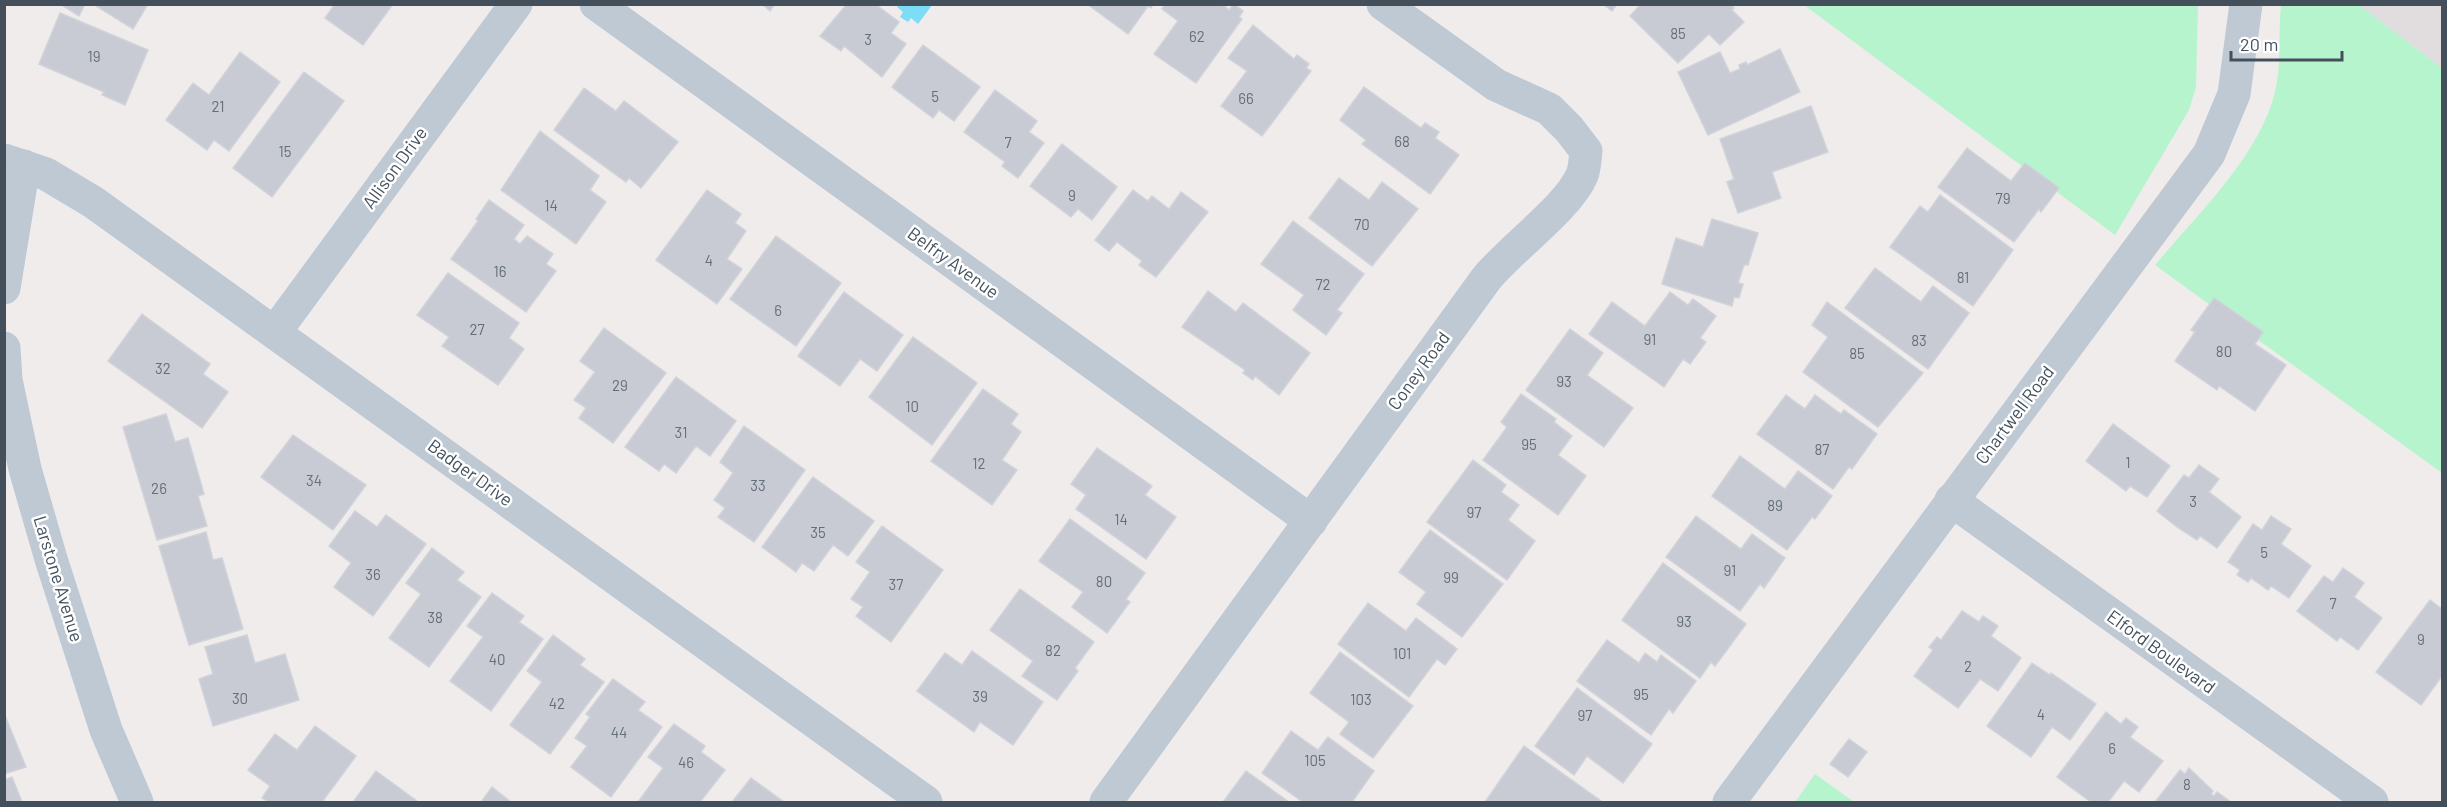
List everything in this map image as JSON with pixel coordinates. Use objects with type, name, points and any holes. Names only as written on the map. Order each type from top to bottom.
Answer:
[{"type":"street","name":"Allison Drive","points":[[275,332],[516,4]]},
{"type":"street","name":"Belfry Avenue","points":[[596,4],[1311,520]]},
{"type":"street","name":"Coney Road","points":[[1106,802],[1486,279],[1500,261],[1562,204],[1582,175],[1586,151],[1549,109],[1496,85],[1383,4]]},
{"type":"street","name":"Chartwell Road","points":[[1729,802],[2209,154],[2234,94],[2246,4]]},
{"type":"street","name":"Badger Drive","points":[[14,163],[46,174],[93,202],[926,802]]},
{"type":"street","points":[[4,288],[14,163]]},
{"type":"street","name":"Larstone Avenue","points":[[4,348],[6,380],[25,469],[51,559],[105,730],[137,802]]},
{"type":"street","name":"Elford Boulevard","points":[[1951,501],[2372,802]]},
{"type":"shaded area","points":[[2359,5],[2442,5],[2442,68]]},
{"type":"green space","points":[[1804,5],[2198,5],[2196,87],[2189,110],[2115,235]]},
{"type":"green space","points":[[2281,5],[2359,5],[2442,68],[2442,473],[2155,265],[2225,184],[2256,139],[2275,92]]},
{"type":"green space","points":[[1815,774],[1854,802],[1795,802]]},
{"type":"water","points":[[899,5],[932,5],[918,24],[911,18],[908,22],[900,17],[903,12],[897,7]]},
{"type":"building","points":[[60,4],[85,4],[79,16]]},
{"type":"building","points":[[93,4],[148,4],[133,29]]},
{"type":"building","points":[[335,4],[393,4],[363,45],[325,18]]},
{"type":"building","points":[[762,4],[775,4],[770,11]]},
{"type":"building","points":[[847,4],[875,4],[899,22],[891,33],[906,44],[882,77],[844,46],[841,51],[820,36]]},
{"type":"building","points":[[1087,4],[1153,4],[1151,8],[1148,6],[1128,34]]},
{"type":"building","points":[[1165,4],[1222,4],[1229,10],[1234,4],[1243,11],[1239,17],[1242,19],[1196,83],[1154,54],[1178,21],[1162,9]]},
{"type":"building","points":[[1603,4],[1617,4],[1612,11]]},
{"type":"building","points":[[1641,4],[1731,4],[1734,8],[1732,10],[1744,22],[1720,45],[1709,34],[1678,63],[1630,16]]},
{"type":"building","points":[[60,13],[148,50],[125,105],[102,95],[104,92],[39,64]]},
{"type":"building","points":[[1253,25],[1294,59],[1297,55],[1309,64],[1306,68],[1311,71],[1262,136],[1221,106],[1247,71],[1228,58]]},
{"type":"building","points":[[923,45],[980,87],[954,121],[939,110],[933,118],[892,87]]},
{"type":"building","points":[[1780,49],[1800,92],[1708,135],[1678,72],[1720,52],[1730,73],[1740,69],[1739,65],[1746,62],[1747,65]]},
{"type":"building","points":[[240,52],[280,82],[229,151],[214,140],[207,150],[166,120],[193,83],[209,95]]},
{"type":"building","points":[[304,72],[344,101],[272,197],[233,168]]},
{"type":"building","points":[[1364,87],[1421,128],[1425,123],[1439,132],[1435,138],[1459,155],[1430,194],[1362,144],[1366,140],[1340,120]]},
{"type":"building","points":[[584,88],[616,111],[624,101],[678,142],[641,188],[629,178],[626,182],[554,130]]},
{"type":"building","points":[[995,90],[1037,121],[1029,132],[1044,143],[1018,178],[1002,166],[1005,162],[964,132]]},
{"type":"building","points":[[1811,106],[1828,152],[1772,172],[1781,198],[1738,213],[1727,182],[1734,179],[1720,139]]},
{"type":"building","points":[[540,131],[599,176],[590,190],[606,202],[576,244],[501,190]]},
{"type":"building","points":[[1062,144],[1117,187],[1092,220],[1078,209],[1071,217],[1030,186]]},
{"type":"building","points":[[1967,148],[2011,181],[2025,163],[2059,188],[2041,212],[2039,209],[2014,242],[1938,187]]},
{"type":"building","points":[[1339,178],[1369,200],[1382,182],[1418,209],[1372,266],[1309,218]]},
{"type":"building","points":[[707,190],[741,214],[735,223],[746,231],[727,259],[742,269],[717,304],[656,260]]},
{"type":"building","points":[[1133,190],[1148,201],[1152,196],[1169,209],[1181,192],[1208,212],[1156,277],[1139,265],[1142,261],[1117,242],[1109,251],[1095,240]]},
{"type":"building","points":[[1940,195],[2013,250],[1973,306],[1890,247],[1920,206],[1928,212]]},
{"type":"building","points":[[489,200],[524,225],[514,239],[520,244],[527,236],[553,254],[546,264],[556,271],[526,312],[451,259],[478,221],[476,219]]},
{"type":"building","points":[[1712,219],[1758,233],[1748,265],[1744,265],[1738,283],[1743,284],[1739,298],[1734,297],[1732,306],[1662,284],[1676,238],[1703,247]]},
{"type":"building","points":[[1293,221],[1364,274],[1337,310],[1342,313],[1326,335],[1293,310],[1304,295],[1261,264]]},
{"type":"building","points":[[776,236],[841,283],[796,346],[730,299]]},
{"type":"building","points":[[1875,268],[1921,302],[1933,286],[1969,313],[1928,369],[1845,308]]},
{"type":"building","points":[[448,273],[519,323],[509,338],[524,349],[498,385],[442,346],[449,337],[417,315]]},
{"type":"building","points":[[1208,291],[1236,312],[1243,303],[1310,353],[1279,395],[1255,376],[1253,380],[1243,373],[1245,370],[1182,327]]},
{"type":"building","points":[[844,292],[903,335],[877,371],[860,359],[840,386],[798,356]]},
{"type":"building","points":[[1670,292],[1688,305],[1693,299],[1716,316],[1700,338],[1706,342],[1690,364],[1683,359],[1664,387],[1589,334],[1612,302],[1645,326]]},
{"type":"building","points":[[2214,298],[2263,332],[2255,344],[2286,365],[2255,411],[2219,386],[2217,390],[2175,361],[2195,332],[2191,330]]},
{"type":"building","points":[[1827,302],[1923,373],[1878,427],[1803,372],[1828,337],[1812,325]]},
{"type":"building","points":[[142,314],[210,364],[203,374],[228,392],[202,428],[108,361]]},
{"type":"building","points":[[604,328],[666,373],[613,443],[579,418],[586,408],[574,400],[595,372],[580,361]]},
{"type":"building","points":[[1570,329],[1603,353],[1587,375],[1633,408],[1604,447],[1526,390]]},
{"type":"building","points":[[913,337],[977,383],[932,445],[869,397]]},
{"type":"building","points":[[676,377],[736,421],[710,456],[696,446],[676,473],[664,464],[659,471],[625,447]]},
{"type":"building","points":[[983,389],[1018,414],[1011,424],[1021,432],[1002,460],[1017,470],[992,505],[931,461]]},
{"type":"building","points":[[1521,394],[1556,419],[1554,422],[1572,436],[1558,455],[1586,476],[1558,515],[1483,460],[1507,427],[1501,422]]},
{"type":"building","points":[[1786,395],[1805,409],[1815,395],[1841,414],[1844,410],[1877,434],[1852,469],[1849,467],[1833,489],[1757,434]]},
{"type":"building","points":[[166,414],[175,442],[188,438],[204,494],[198,496],[207,526],[157,540],[123,427]]},
{"type":"building","points":[[2113,424],[2170,466],[2147,497],[2130,486],[2126,491],[2086,461]]},
{"type":"building","points":[[744,426],[805,470],[754,542],[718,517],[725,508],[714,500],[733,473],[720,462]]},
{"type":"building","points":[[293,435],[366,485],[333,530],[261,477]]},
{"type":"building","points":[[1097,448],[1152,486],[1145,495],[1176,517],[1146,559],[1076,509],[1086,495],[1071,484]]},
{"type":"building","points":[[1740,456],[1785,489],[1798,471],[1832,496],[1815,519],[1812,517],[1787,550],[1712,496]]},
{"type":"building","points":[[1473,460],[1506,485],[1501,492],[1519,505],[1508,520],[1535,541],[1507,580],[1427,522]]},
{"type":"building","points":[[2199,465],[2219,479],[2209,492],[2241,517],[2217,548],[2200,536],[2197,540],[2157,511],[2184,475],[2189,478]]},
{"type":"building","points":[[813,477],[874,521],[848,556],[833,545],[814,571],[802,563],[796,572],[762,547]]},
{"type":"building","points":[[355,511],[377,527],[386,515],[426,544],[373,616],[334,587],[351,563],[329,546]]},
{"type":"building","points":[[1696,516],[1741,549],[1752,534],[1785,558],[1764,588],[1760,584],[1740,611],[1666,557]]},
{"type":"building","points":[[2271,516],[2291,529],[2281,544],[2311,566],[2289,598],[2271,586],[2268,590],[2251,578],[2248,582],[2237,575],[2240,570],[2228,562],[2253,524],[2262,530]]},
{"type":"building","points":[[1070,519],[1145,573],[1126,599],[1130,602],[1107,633],[1072,607],[1083,592],[1039,561]]},
{"type":"building","points":[[882,526],[943,570],[891,642],[856,616],[863,607],[851,599],[870,572],[856,562]]},
{"type":"building","points":[[1430,530],[1503,584],[1462,637],[1417,604],[1426,592],[1399,572]]},
{"type":"building","points":[[206,532],[213,560],[222,558],[243,629],[189,645],[159,546]]},
{"type":"building","points":[[432,548],[464,572],[457,580],[481,597],[429,667],[389,638],[421,594],[406,583]]},
{"type":"building","points":[[1663,563],[1746,624],[1715,666],[1711,662],[1700,678],[1622,620]]},
{"type":"building","points":[[2343,568],[2364,583],[2354,597],[2382,618],[2358,650],[2340,637],[2337,641],[2297,611],[2324,576],[2333,582]]},
{"type":"building","points":[[1020,589],[1094,642],[1075,668],[1078,671],[1057,700],[1022,676],[1033,661],[990,630]]},
{"type":"building","points":[[492,593],[524,616],[519,622],[543,639],[491,711],[450,681],[483,637],[467,626]]},
{"type":"building","points":[[2430,600],[2442,609],[2442,676],[2421,705],[2376,672]]},
{"type":"building","points":[[1368,603],[1406,631],[1416,618],[1457,649],[1445,665],[1437,659],[1409,697],[1338,644]]},
{"type":"building","points":[[1962,611],[1979,622],[1983,616],[1998,626],[1991,636],[2021,658],[1998,691],[1980,679],[1958,708],[1914,676],[1933,650],[1929,647],[1937,637],[1941,640]]},
{"type":"building","points":[[247,635],[255,663],[285,654],[299,700],[213,726],[199,679],[213,674],[205,647]]},
{"type":"building","points":[[553,635],[585,659],[580,665],[604,682],[550,754],[510,725],[542,682],[527,671]]},
{"type":"building","points":[[1607,640],[1639,663],[1645,653],[1657,662],[1661,655],[1696,681],[1673,713],[1669,709],[1651,735],[1577,681]]},
{"type":"building","points":[[972,651],[1043,702],[1013,745],[980,722],[974,732],[917,691],[945,653],[962,665]]},
{"type":"building","points":[[1340,652],[1413,706],[1373,758],[1340,734],[1349,722],[1310,693]]},
{"type":"building","points":[[2032,663],[2050,675],[2051,673],[2096,704],[2070,740],[2052,727],[2031,757],[1987,726]]},
{"type":"building","points":[[613,679],[645,702],[638,710],[662,727],[611,797],[571,767],[587,746],[575,738],[590,717],[586,714]]},
{"type":"building","points":[[1577,688],[1652,744],[1623,783],[1587,756],[1574,775],[1535,746]]},
{"type":"building","points":[[2106,712],[2121,724],[2126,718],[2138,727],[2130,737],[2163,761],[2139,792],[2124,781],[2108,802],[2091,802],[2057,777]]},
{"type":"building","points":[[4,713],[26,767],[4,774]]},
{"type":"building","points":[[674,724],[705,746],[701,752],[725,770],[700,802],[638,802],[663,768],[648,757]]},
{"type":"building","points":[[315,726],[356,756],[322,802],[269,802],[262,798],[270,786],[248,770],[275,734],[297,750]]},
{"type":"building","points":[[1291,731],[1318,750],[1328,737],[1374,771],[1352,802],[1303,802],[1262,773]]},
{"type":"building","points":[[1849,739],[1867,752],[1848,777],[1830,764]]},
{"type":"building","points":[[1524,746],[1601,801],[1601,802],[1485,802]]},
{"type":"building","points":[[2189,768],[2213,791],[2211,794],[2214,796],[2217,792],[2231,802],[2155,802],[2180,770],[2185,774]]},
{"type":"building","points":[[376,771],[417,801],[353,802]]},
{"type":"building","points":[[1246,771],[1289,802],[1223,802]]},
{"type":"building","points":[[12,777],[22,802],[4,802],[4,780]]},
{"type":"building","points":[[751,778],[784,802],[732,802]]},
{"type":"building","points":[[492,787],[511,802],[481,802]]}]
